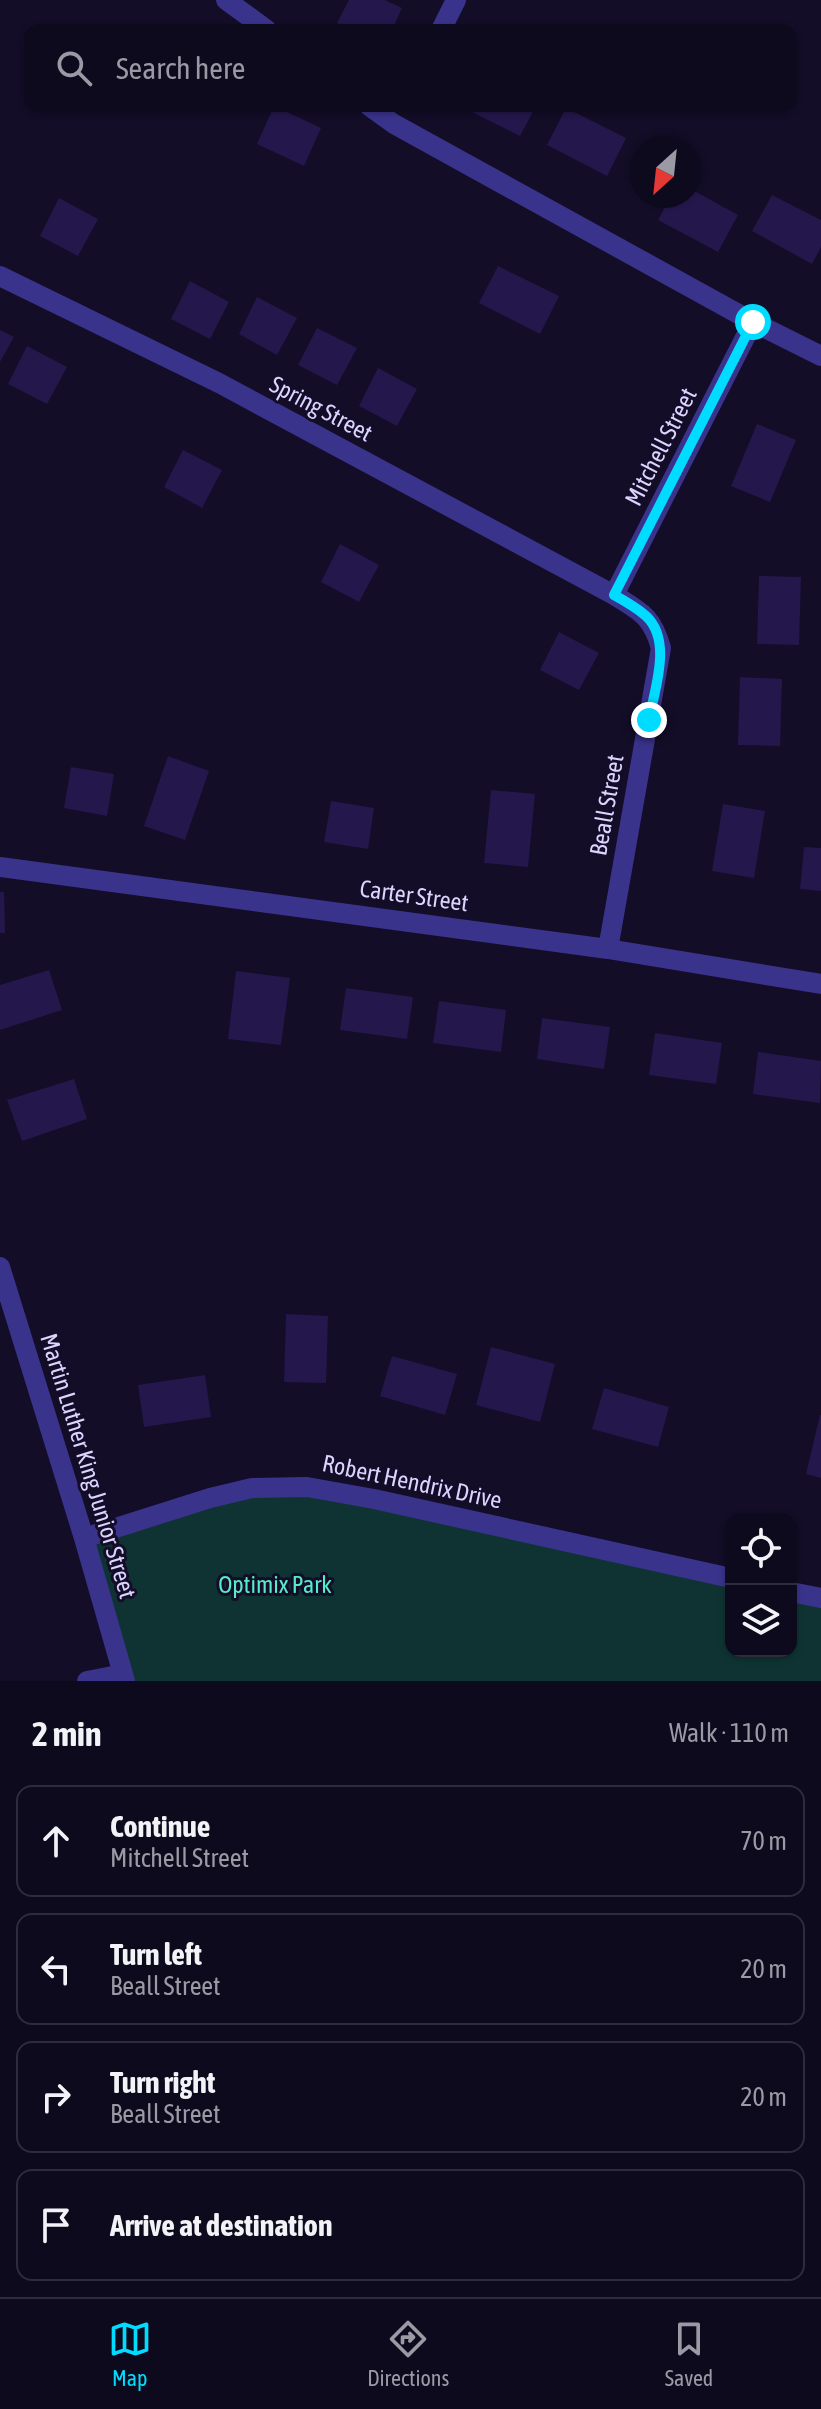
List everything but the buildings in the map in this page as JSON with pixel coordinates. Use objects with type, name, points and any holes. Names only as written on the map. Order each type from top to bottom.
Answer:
[{"type":"street","points":[[226,0],[259,24]]},
{"type":"street","points":[[444,24],[456,0]]},
{"type":"street","points":[[398,115],[753,322],[821,356]]},
{"type":"street","name":"Spring Street","points":[[0,276],[219,383],[614,595]]},
{"type":"street","name":"Mitchell Street","points":[[614,595],[753,322]]},
{"type":"street","name":"Beall Street","points":[[608,949],[661,648],[648,617],[614,595]]},
{"type":"street","name":"Carter Street","points":[[0,867],[608,949],[821,984]]},
{"type":"street","name":"Martin Luther King Junior Street","points":[[0,1267],[124,1678]]},
{"type":"street","name":"Robert Hendrix Drive","points":[[84,1538],[252,1488],[307,1487],[725,1577]]},
{"type":"street","points":[[797,1593],[821,1598]]},
{"type":"street","points":[[87,1681],[124,1678]]},
{"type":"green space","name":"Optimix Park","points":[[307,1487],[725,1577],[725,1657],[797,1657],[797,1593],[821,1598],[821,1681],[124,1681],[84,1538],[210,1498]]},
{"type":"route","points":[[649,720],[661,648],[657,633],[648,617],[614,595],[753,322]]}]
